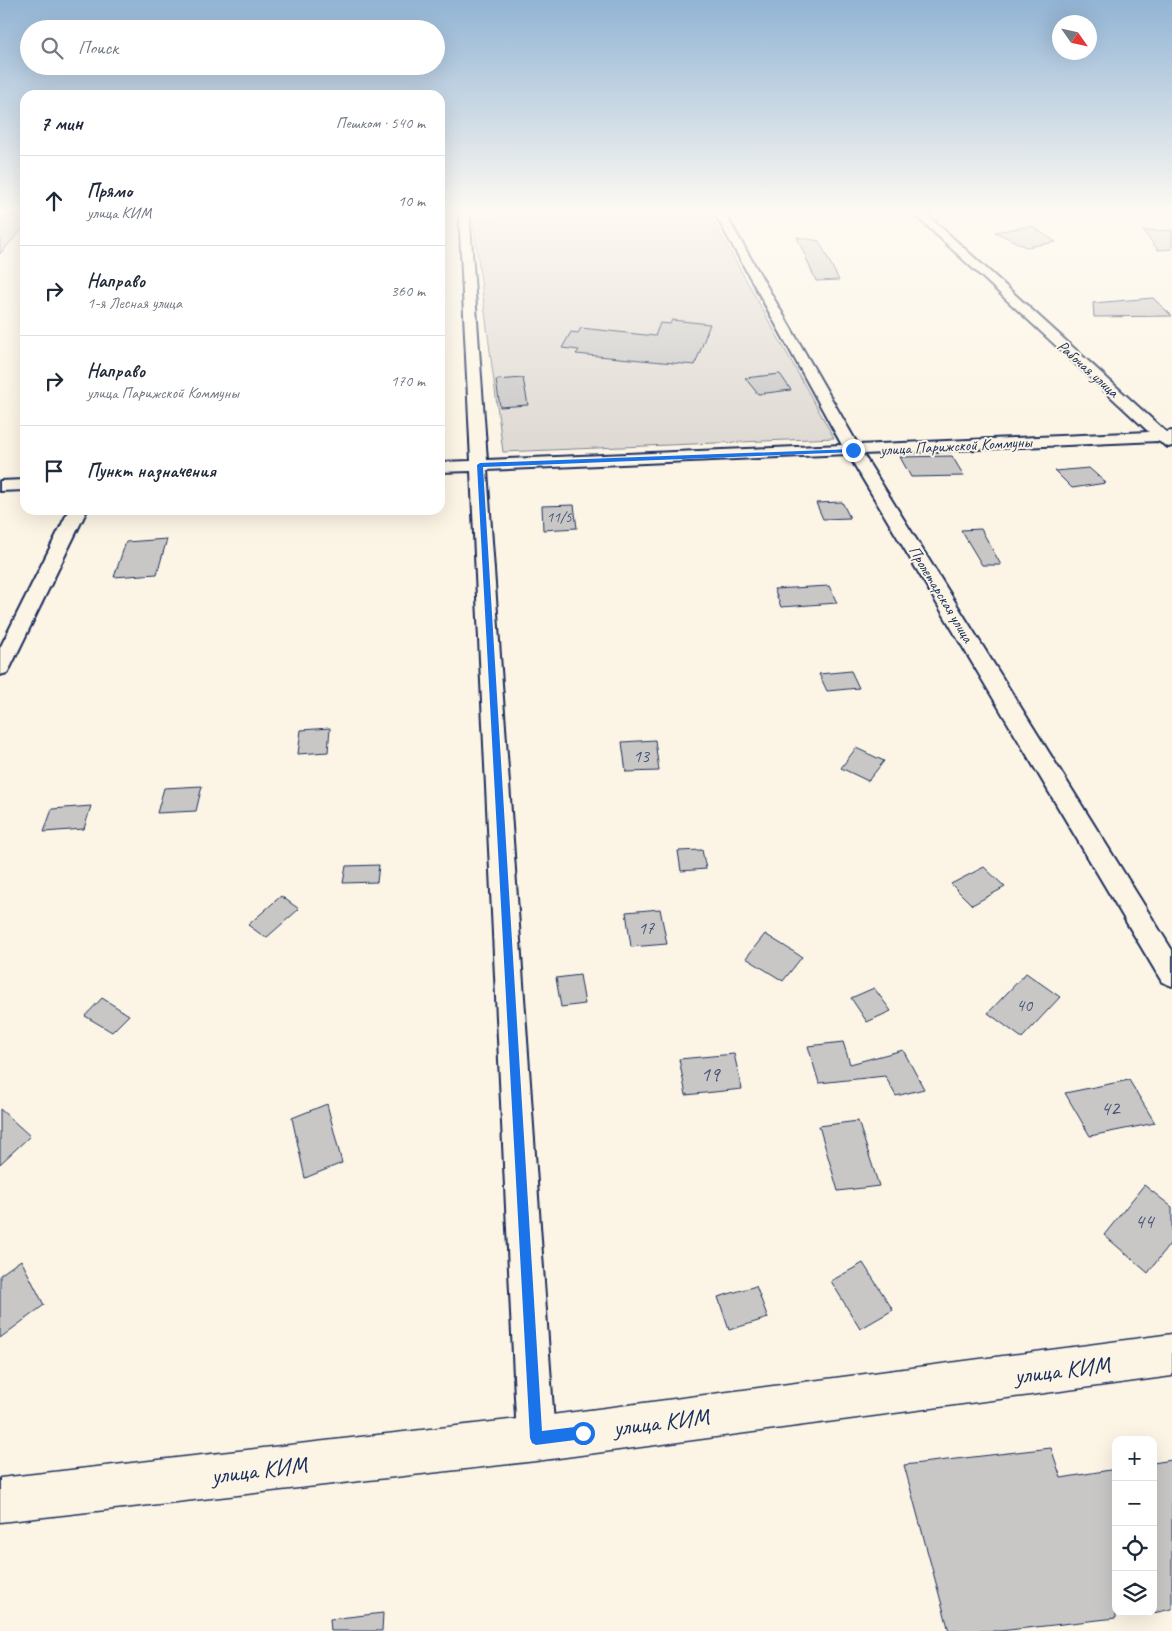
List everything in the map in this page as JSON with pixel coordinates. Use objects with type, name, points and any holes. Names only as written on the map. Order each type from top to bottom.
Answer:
[{"type":"main road","name":"улица КИМ","points":[[0,1500],[536,1438],[1172,1355]]},
{"type":"street","points":[[467,286],[480,465],[536,1438]]},
{"type":"street","name":"Пролетарская улица","points":[[761,286],[853,450],[1172,974]]},
{"type":"street","name":"Рабочая улица","points":[[999,286],[1169,440]]},
{"type":"street","name":"улица Парижской Коммуны","points":[[445,467],[853,450],[1169,440]]},
{"type":"street","points":[[0,486],[20,485]]},
{"type":"street","points":[[0,668],[76,515]]},
{"type":"shaded area","points":[[482,286],[749,286],[834,438],[503,452]]},
{"type":"building","points":[[1153,298],[1172,316],[1094,317],[1093,303]]},
{"type":"building","points":[[672,320],[710,324],[695,365],[576,354],[579,350],[562,348],[571,332],[578,333],[581,328],[655,336],[660,323],[670,324]]},
{"type":"building","points":[[780,374],[791,390],[758,394],[745,378]]},
{"type":"building","points":[[523,378],[528,405],[500,407],[496,380]]},
{"type":"building","points":[[952,456],[964,476],[911,477],[900,457]]},
{"type":"building","points":[[1089,468],[1106,483],[1072,488],[1055,471]]},
{"type":"building","points":[[842,502],[850,518],[823,519],[816,503]]},
{"type":"building","points":[[574,505],[577,528],[543,530],[542,506]]},
{"type":"building","points":[[981,529],[1001,565],[982,565],[961,530]]},
{"type":"building","points":[[167,539],[157,574],[114,577],[126,542]]},
{"type":"building","points":[[829,586],[837,603],[781,607],[774,589]]},
{"type":"building","points":[[851,671],[859,688],[827,691],[819,674]]},
{"type":"building","points":[[330,728],[328,752],[298,754],[301,730]]},
{"type":"building","points":[[655,740],[659,771],[626,772],[622,742]]},
{"type":"building","points":[[856,748],[884,761],[868,781],[841,768]]},
{"type":"building","points":[[202,786],[196,811],[157,813],[164,788]]},
{"type":"building","points":[[91,806],[84,829],[44,832],[52,809]]},
{"type":"building","points":[[702,850],[706,869],[681,871],[678,851]]},
{"type":"building","points":[[379,865],[377,882],[343,883],[346,866]]},
{"type":"building","points":[[984,867],[1005,887],[972,905],[951,884]]},
{"type":"building","points":[[281,896],[299,909],[266,938],[248,925]]},
{"type":"building","points":[[660,909],[667,944],[631,947],[626,912]]},
{"type":"building","points":[[765,934],[802,957],[783,981],[746,958]]},
{"type":"building","points":[[1026,973],[1060,997],[1022,1038],[988,1013]]},
{"type":"building","points":[[580,975],[585,1004],[561,1007],[556,978]]},
{"type":"building","points":[[874,988],[891,1011],[867,1022],[851,998]]},
{"type":"building","points":[[102,998],[129,1015],[112,1032],[85,1016]]},
{"type":"building","points":[[843,1042],[850,1064],[903,1050],[924,1089],[896,1096],[885,1076],[819,1083],[808,1046]]},
{"type":"building","points":[[734,1054],[742,1089],[686,1095],[679,1059]]},
{"type":"building","points":[[1129,1080],[1155,1123],[1090,1136],[1065,1093]]},
{"type":"building","points":[[327,1104],[342,1163],[305,1178],[292,1118]]},
{"type":"building","points":[[0,1109],[30,1136],[0,1164]]},
{"type":"building","points":[[858,1121],[879,1186],[838,1191],[819,1126]]},
{"type":"building","points":[[1144,1185],[1172,1207],[1172,1241],[1148,1273],[1104,1235]]},
{"type":"building","points":[[21,1260],[44,1305],[0,1338],[0,1275]]},
{"type":"building","points":[[863,1263],[893,1310],[860,1329],[831,1281]]},
{"type":"building","points":[[756,1286],[768,1318],[729,1330],[718,1297]]},
{"type":"building","points":[[1051,1448],[1061,1478],[1112,1470],[1112,1616],[1116,1616],[1116,1618],[1000,1631],[949,1631],[904,1465]]},
{"type":"building","points":[[1172,1460],[1172,1609],[1157,1612],[1157,1481],[1157,1462]]},
{"type":"building","points":[[383,1613],[382,1631],[331,1631],[330,1619]]},
{"type":"route","points":[[583,1433],[536,1438],[480,465],[853,450]]}]
